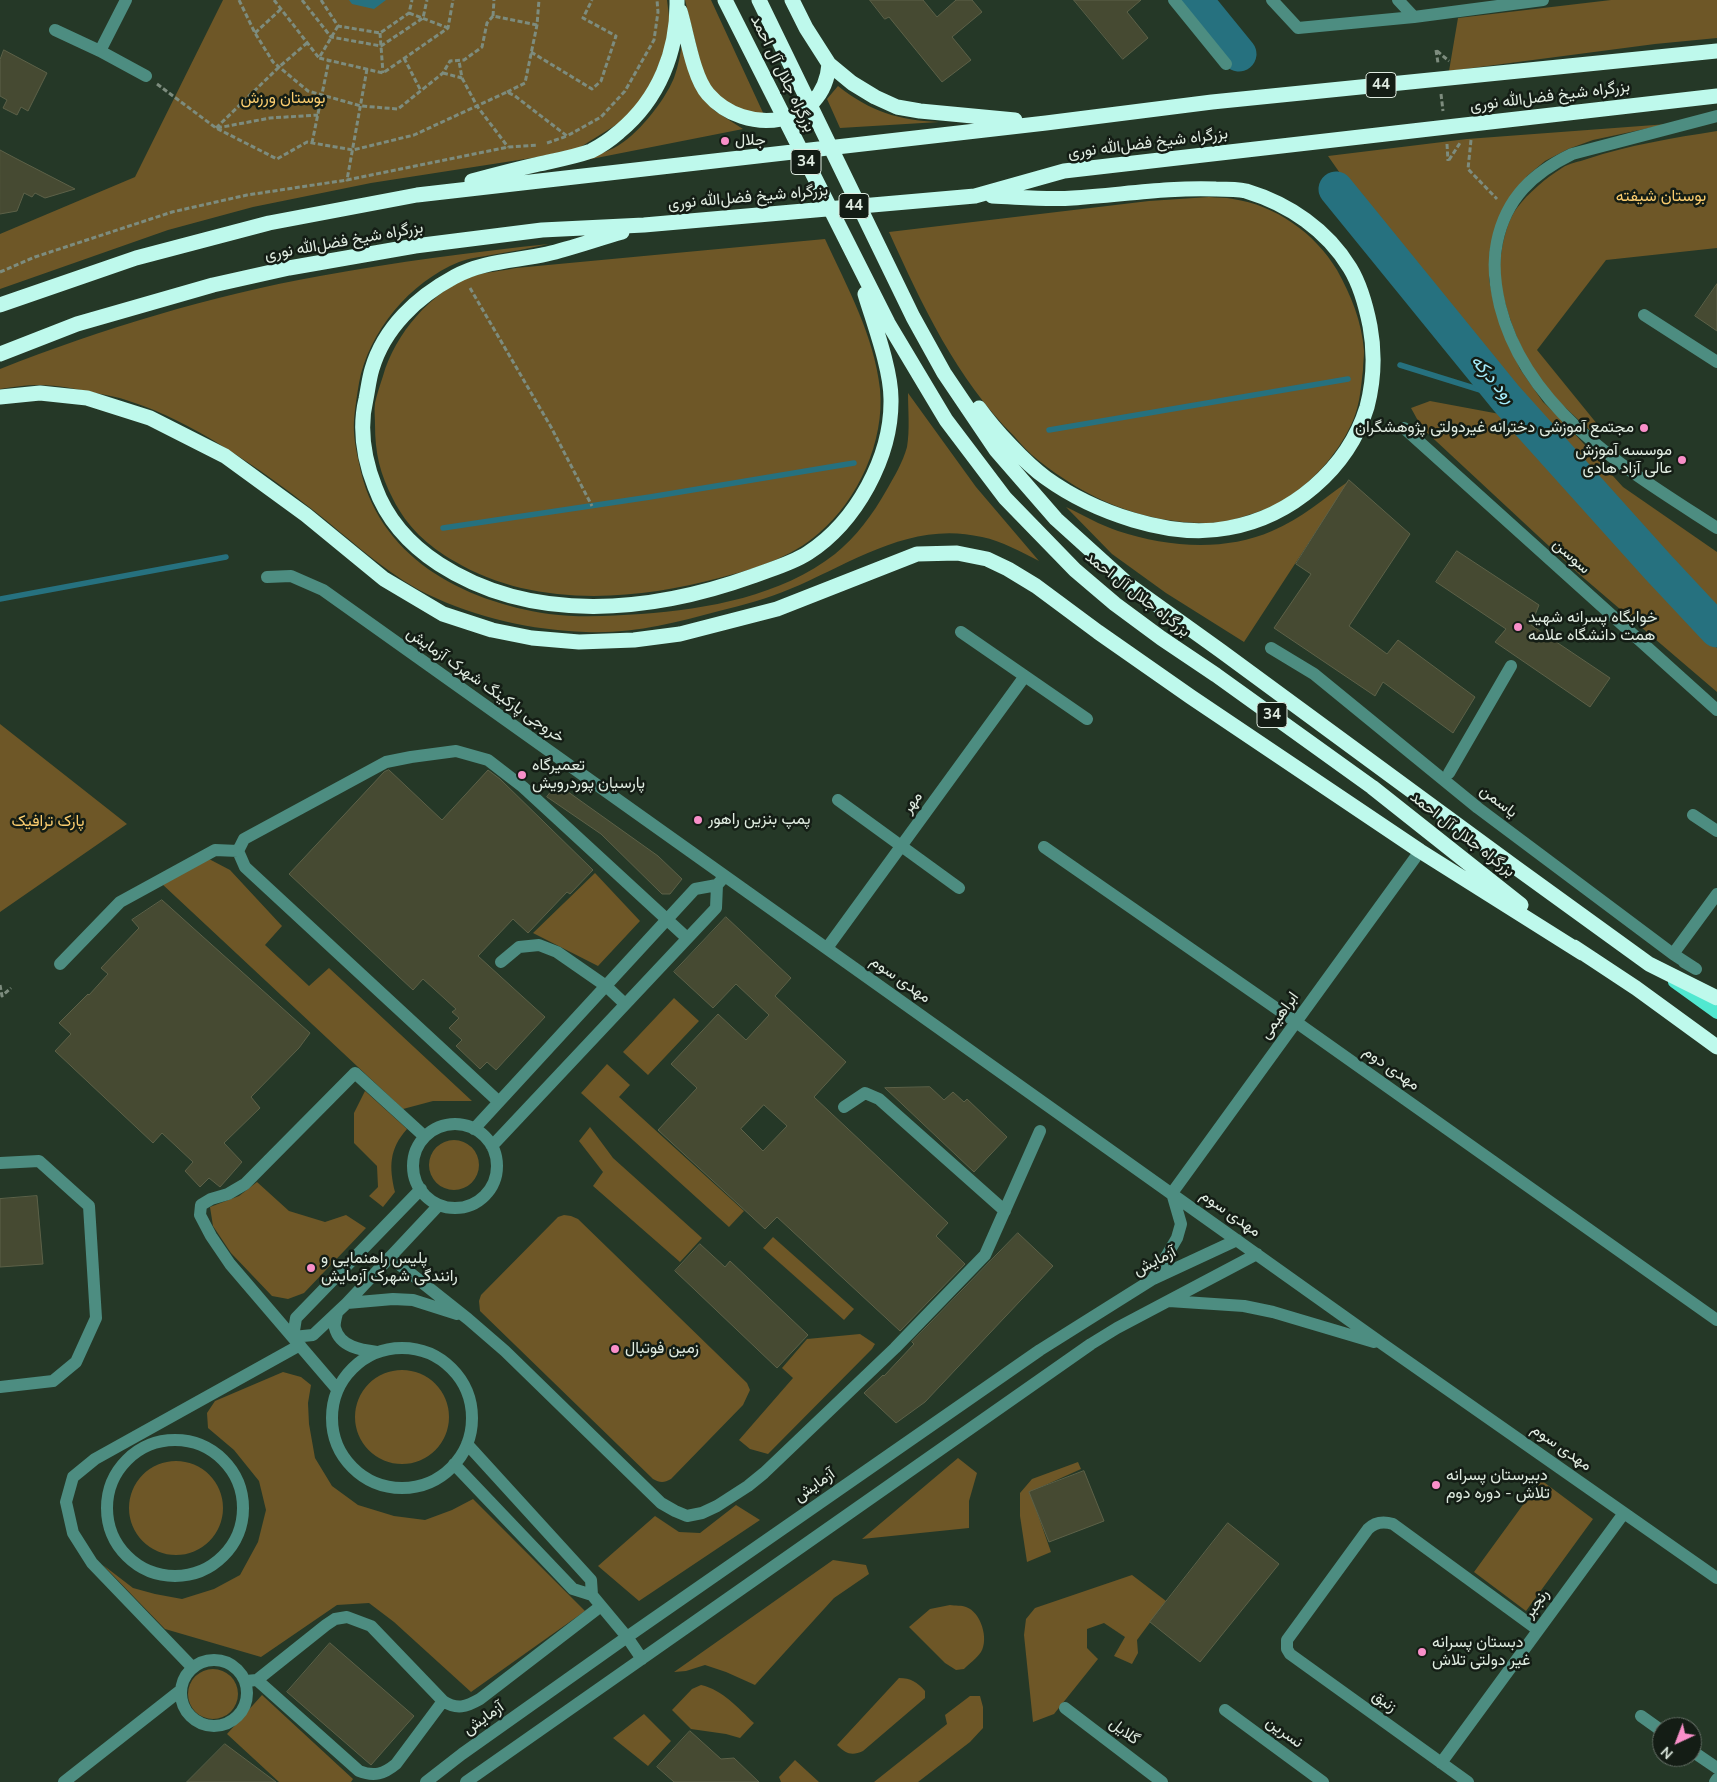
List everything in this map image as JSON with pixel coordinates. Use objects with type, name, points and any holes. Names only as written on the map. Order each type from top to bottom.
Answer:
[{"type":"highway","name":"بزرگراه جلال آل احمد","points":[[725,0],[888,323],[946,420],[1005,498],[1075,570],[1160,638],[1216,675],[1372,787],[1582,953],[1636,988],[1717,1047]]},
{"type":"highway","name":"بزرگراه جلال آل احمد","points":[[759,0],[912,317],[944,373],[996,450],[1056,519],[1129,585],[1649,964],[1717,998]]},
{"type":"highway","points":[[792,0],[806,28],[829,64],[875,97],[897,107],[920,111],[1046,123]]},
{"type":"highway","points":[[677,1],[696,72],[706,92],[717,104],[736,114],[762,121],[786,119],[805,109],[823,90],[828,78],[829,64]]},
{"type":"highway","points":[[417,195],[568,158],[593,150],[610,140],[638,114],[658,85],[671,52],[675,33],[677,1]]},
{"type":"highway","name":"بزرگراه شیخ فضل‌الله نوری","points":[[0,305],[136,258],[269,223],[417,195],[1046,123],[1212,102],[1717,51]]},
{"type":"highway","name":"بزرگراه شیخ فضل‌الله نوری","points":[[0,354],[77,324],[213,285],[289,268],[415,246],[542,230],[644,225],[975,196],[1064,172],[1717,96]]},
{"type":"highway","points":[[912,317],[984,416],[1015,450],[1045,478],[1113,514],[1150,525],[1191,531],[1228,528],[1264,518],[1292,504],[1320,483],[1341,457],[1358,428],[1366,408],[1373,363],[1373,342],[1365,304],[1350,268],[1329,241],[1304,218],[1276,202],[1243,190],[1200,188],[1070,198],[975,196]]},
{"type":"highway","points":[[644,225],[547,254],[477,266],[444,282],[410,308],[389,334],[373,366],[364,404],[363,440],[369,471],[378,496],[390,517],[408,540],[430,558],[453,573],[479,586],[519,599],[574,607],[626,605],[677,599],[727,585],[796,560],[810,552],[840,526],[853,509],[869,484],[888,431],[891,399],[886,366],[857,264]]},
{"type":"highway","points":[[0,397],[40,393],[87,398],[150,418],[225,456],[306,515],[384,579],[443,614],[492,630],[532,638],[579,642],[634,640],[680,634],[777,609],[917,554],[957,553],[987,559],[1036,586],[1098,632],[1420,851],[1582,953]]},
{"type":"main road","points":[[1649,964],[1717,1013]]},
{"type":"street","points":[[100,51],[126,0]]},
{"type":"street","points":[[1174,0],[1226,64]]},
{"type":"street","points":[[1272,0],[1298,28],[1414,17],[1536,0]]},
{"type":"street","points":[[1398,0],[1414,17]]},
{"type":"street","points":[[55,30],[100,51],[146,76]]},
{"type":"street","points":[[1717,116],[1572,154],[1554,163],[1520,191],[1508,209],[1499,230],[1494,270],[1504,319],[1513,344],[1525,368],[1546,397],[1574,425],[1635,475],[1717,528]]},
{"type":"street","points":[[1644,315],[1717,362]]},
{"type":"street","name":"سوسن","points":[[1404,428],[1717,710]]},
{"type":"street","name":"خروجی پارکینگ شهرک آزمایش","points":[[267,577],[292,576],[323,590],[721,881]]},
{"type":"street","points":[[961,632],[1087,719]]},
{"type":"street","name":"یاسمن","points":[[1271,648],[1314,674],[1478,808],[1673,954],[1696,969],[1684,962]]},
{"type":"street","points":[[1449,773],[1511,666]]},
{"type":"street","name":"مهر","points":[[827,948],[1025,676]]},
{"type":"street","points":[[238,851],[244,839],[386,762],[456,751],[488,760],[523,787],[687,938]]},
{"type":"street","points":[[838,800],[959,888]]},
{"type":"street","points":[[1693,815],[1717,831]]},
{"type":"street","name":"مهدی دوم","points":[[1044,847],[1296,1022],[1717,1320]]},
{"type":"street","points":[[60,964],[120,902],[215,850],[238,851]]},
{"type":"street","points":[[238,851],[246,867],[499,1102]]},
{"type":"street","name":"ابراهیمی","points":[[1172,1193],[1415,858]]},
{"type":"street","points":[[474,1128],[695,889],[721,881],[716,908],[492,1146]]},
{"type":"street","name":"مهدی سوم","points":[[721,881],[827,948],[1384,1345],[1717,1578]]},
{"type":"street","points":[[1673,954],[1717,894]]},
{"type":"street","points":[[501,962],[519,947],[539,945],[557,952],[606,986],[625,1004]]},
{"type":"street","points":[[337,1389],[230,1264],[211,1236],[200,1215],[201,1206],[211,1199],[228,1194],[245,1184],[355,1073],[424,1136]]},
{"type":"street","points":[[844,1107],[865,1093],[879,1099],[1005,1211]]},
{"type":"street","points":[[450,1123],[465,1124],[478,1130],[492,1146],[496,1154],[497,1168],[494,1182],[486,1195],[476,1203],[463,1208],[450,1208],[440,1205],[426,1196],[420,1189],[413,1173],[413,1160],[417,1147],[424,1136],[436,1128],[450,1123]]},
{"type":"street","points":[[390,1257],[505,1351],[661,1503],[687,1516],[702,1513],[717,1506],[764,1474],[895,1348],[985,1255],[1040,1132]]},
{"type":"street","points":[[0,1163],[39,1161],[88,1206],[96,1318],[76,1362],[52,1381],[0,1387]]},
{"type":"street","points":[[297,1341],[296,1318],[420,1189]]},
{"type":"street","points":[[1153,1279],[1177,1238],[1181,1224],[1172,1193]]},
{"type":"street","points":[[192,1667],[92,1563],[73,1533],[66,1502],[73,1478],[95,1458],[297,1341],[313,1335],[347,1303],[440,1205]]},
{"type":"street","name":"آزمایش","points":[[426,1782],[462,1754],[627,1637],[1040,1350],[1153,1279],[1237,1240]]},
{"type":"street","points":[[466,1782],[1091,1344],[1166,1301],[1257,1254]]},
{"type":"street","points":[[347,1303],[393,1299],[413,1300],[468,1319]]},
{"type":"street","points":[[1166,1301],[1244,1306],[1273,1312],[1384,1345]]},
{"type":"street","points":[[337,1313],[335,1328],[342,1341],[358,1350],[380,1352]]},
{"type":"street","points":[[389,1348],[412,1348],[434,1355],[452,1369],[465,1388],[472,1410],[471,1432],[462,1454],[454,1464],[447,1472],[427,1484],[404,1488],[381,1485],[360,1474],[343,1457],[334,1436],[332,1412],[337,1389],[350,1370],[368,1356],[380,1352],[389,1348]]},
{"type":"street","points":[[132,1438],[139,1449]]},
{"type":"street","points":[[185,1440],[208,1448],[226,1463],[239,1483],[244,1506],[240,1530],[229,1551],[213,1566],[194,1574],[172,1577],[151,1572],[132,1562],[118,1546],[109,1526],[106,1505],[110,1484],[121,1465],[139,1449],[161,1441],[185,1440]]},
{"type":"street","points":[[466,1444],[591,1580],[592,1595]]},
{"type":"street","points":[[454,1464],[573,1589],[592,1595],[627,1637],[642,1659]]},
{"type":"street","points":[[506,1520],[522,1504]]},
{"type":"street","name":"رنجبر","points":[[1441,1763],[1624,1513]]},
{"type":"street","name":"زنبق","points":[[1468,1782],[1290,1654],[1286,1644],[1289,1637],[1368,1529],[1382,1522],[1393,1524],[1538,1630]]},
{"type":"street","points":[[443,1701],[396,1764],[387,1772],[369,1775],[359,1771],[252,1680],[240,1672],[232,1664],[223,1660],[212,1659],[201,1662],[192,1667],[182,1682],[181,1690],[182,1701],[186,1711],[193,1719],[203,1724],[224,1725],[234,1720],[242,1712],[247,1703],[252,1680],[326,1625],[347,1617],[371,1626],[443,1701],[452,1707],[460,1708],[470,1705],[601,1606]]},
{"type":"street","points":[[64,1782],[181,1690]]},
{"type":"street","name":"گلایل","points":[[1066,1708],[1162,1782]]},
{"type":"street","name":"نسرین","points":[[1226,1710],[1323,1782]]},
{"type":"street","points":[[1641,1716],[1652,1724]]},
{"type":"street","points":[[1702,1758],[1717,1768]]},
{"type":"path","points":[[239,0],[255,33],[273,62],[308,91],[361,106],[398,109],[443,73],[450,61],[459,61],[482,48],[487,23],[493,16],[494,0]]},
{"type":"path","points":[[274,0],[319,58],[384,73]]},
{"type":"path","points":[[302,0],[331,37],[381,46],[423,18],[427,0]]},
{"type":"path","points":[[321,0],[338,26],[380,33],[409,13],[412,0]]},
{"type":"path","points":[[384,73],[448,28],[453,0]]},
{"type":"path","points":[[146,76],[216,128],[277,159],[307,142],[353,150],[414,135],[525,83],[537,25],[539,0]]},
{"type":"path","points":[[531,52],[592,89],[601,81],[616,36],[583,18],[592,0]]},
{"type":"path","points":[[0,272],[35,257],[172,212],[246,195],[347,180],[508,148],[543,144],[567,136],[601,117],[626,91],[654,40],[658,12],[657,0]]},
{"type":"path","points":[[255,33],[281,9]]},
{"type":"path","points":[[409,13],[448,28]]},
{"type":"path","points":[[493,16],[537,25]]},
{"type":"path","points":[[319,58],[338,26]]},
{"type":"path","points":[[380,33],[384,73]]},
{"type":"path","points":[[216,128],[279,67],[307,43]]},
{"type":"path","points":[[1436,50],[1438,69]]},
{"type":"path","points":[[404,58],[420,91]]},
{"type":"path","points":[[312,143],[329,60]]},
{"type":"path","points":[[459,61],[462,78],[477,106],[508,148]]},
{"type":"path","points":[[347,180],[367,69]]},
{"type":"path","points":[[443,73],[462,78]]},
{"type":"path","points":[[1440,87],[1443,115]]},
{"type":"path","points":[[507,92],[515,96],[567,136]]},
{"type":"path","points":[[216,128],[270,118],[318,115]]},
{"type":"path","points":[[1472,124],[1468,169],[1508,209]]},
{"type":"path","points":[[1446,142],[1448,161]]},
{"type":"path","points":[[466,280],[551,427],[592,506]]},
{"type":"path","points":[[0,985],[2,996],[11,988]]},
{"type":"green space","name":"بوستان ورزش","points":[[223,0],[667,0],[670,24],[666,45],[651,85],[627,118],[579,148],[538,157],[371,183],[253,207],[168,230],[0,289],[0,234],[135,177]]},
{"type":"green space","points":[[685,0],[711,0],[765,117],[757,116],[721,100],[704,77]]},
{"type":"green space","points":[[1611,0],[1717,0],[1717,38],[1655,44],[1449,71],[1458,18]]},
{"type":"green space","points":[[683,36],[702,98],[715,111],[743,129],[581,161],[623,143],[657,108],[674,78]]},
{"type":"green space","points":[[838,86],[862,102],[886,113],[898,117],[939,122],[840,128],[827,99]]},
{"type":"green space","points":[[1668,124],[1593,140],[1568,149],[1545,161],[1527,176],[1490,248],[1489,279],[1494,304],[1503,331],[1520,369],[1543,402],[1563,421],[1623,487],[1717,552],[1717,615],[1533,413],[1349,186],[1328,156],[1467,139]]},
{"type":"green space","name":"بوستان شیفته","points":[[1717,131],[1717,248],[1606,260],[1537,350],[1602,430],[1596,436],[1541,382],[1529,363],[1517,337],[1503,294],[1500,270],[1504,238],[1510,221],[1521,202],[1532,191],[1550,176],[1568,165],[1635,146]]},
{"type":"green space","points":[[1209,197],[1230,198],[1264,207],[1279,214],[1306,233],[1328,257],[1347,289],[1361,330],[1364,351],[1360,394],[1354,418],[1335,452],[1318,473],[1283,501],[1273,506],[1234,519],[1210,523],[1163,519],[1118,507],[1077,487],[1028,451],[993,414],[942,340],[914,287],[889,232],[1149,201]]},
{"type":"green space","points":[[825,239],[866,330],[877,369],[880,409],[873,449],[857,487],[833,519],[808,542],[772,562],[732,575],[653,592],[584,596],[516,587],[484,576],[435,549],[419,535],[399,509],[388,490],[379,463],[375,435],[375,403],[396,345],[417,316],[443,292],[473,276],[516,268]]},
{"type":"green space","points":[[549,244],[459,262],[424,282],[408,295],[382,327],[364,364],[359,383],[354,431],[359,463],[369,496],[384,524],[404,549],[428,569],[455,585],[485,598],[517,608],[572,616],[666,612],[718,604],[768,590],[814,568],[835,554],[857,533],[870,517],[901,464],[907,447],[908,393],[976,487],[1039,561],[997,541],[982,537],[956,533],[931,534],[906,539],[883,547],[773,596],[670,623],[637,629],[603,632],[545,629],[465,610],[412,586],[382,566],[313,510],[249,463],[201,433],[153,409],[116,397],[60,386],[34,385],[0,389],[0,369],[117,327],[198,303],[280,284],[349,271],[492,250]]},
{"type":"green space","points":[[1430,401],[1505,415],[1579,493],[1622,546],[1717,648],[1717,692],[1579,574],[1422,428],[1411,408]]},
{"type":"green space","points":[[1349,481],[1244,642],[1166,593],[1112,554],[1066,507],[1118,531],[1156,541],[1195,545],[1215,544],[1254,538],[1283,526]]},
{"type":"green space","name":"پارک ترافیک","points":[[0,724],[127,824],[0,912]]},
{"type":"green space","points":[[209,859],[230,870],[282,926],[265,945],[309,986],[329,968],[472,1101],[433,1101],[403,1109],[161,883]]},
{"type":"green space","points":[[595,873],[640,921],[598,966],[533,933]]},
{"type":"green space","points":[[674,998],[699,1021],[648,1075],[623,1052]]},
{"type":"green space","points":[[607,1064],[630,1085],[619,1097],[744,1211],[729,1227],[581,1093]]},
{"type":"green space","points":[[365,1091],[407,1129],[397,1144],[392,1159],[391,1166],[395,1192],[383,1207],[369,1196],[378,1187],[377,1166],[354,1143],[354,1113]]},
{"type":"green space","points":[[590,1127],[613,1158],[702,1238],[680,1262],[593,1186],[603,1172],[579,1141]]},
{"type":"green space","points":[[449,1140],[459,1140],[472,1147],[479,1160],[479,1170],[472,1183],[459,1190],[449,1190],[440,1186],[433,1179],[429,1170],[429,1160],[433,1151],[440,1144]]},
{"type":"green space","points":[[257,1182],[289,1211],[325,1222],[346,1215],[366,1228],[304,1293],[288,1299],[272,1296],[231,1253],[213,1226],[210,1207],[239,1196]]},
{"type":"green space","name":"زمین فوتبال","points":[[564,1215],[578,1219],[747,1383],[750,1390],[743,1405],[671,1479],[666,1481],[660,1482],[653,1479],[480,1311],[479,1301],[481,1295],[558,1217]]},
{"type":"green space","points":[[773,1237],[854,1309],[844,1320],[763,1248]]},
{"type":"green space","points":[[860,1334],[875,1344],[872,1349],[768,1454],[750,1449],[739,1440],[793,1378],[782,1368],[807,1339]]},
{"type":"green space","points":[[402,1370],[420,1374],[435,1384],[445,1399],[449,1417],[445,1435],[435,1450],[420,1460],[402,1464],[384,1460],[369,1450],[359,1435],[355,1417],[359,1399],[369,1384],[384,1374]]},
{"type":"green space","points":[[283,1372],[301,1377],[311,1385],[308,1403],[309,1424],[315,1458],[332,1486],[358,1505],[394,1516],[425,1520],[452,1510],[473,1499],[585,1611],[471,1692],[394,1622],[369,1603],[337,1605],[261,1657],[165,1629],[103,1565],[133,1588],[182,1599],[214,1589],[240,1575],[258,1542],[266,1510],[259,1481],[234,1450],[208,1428],[207,1413],[215,1401]]},
{"type":"green space","points":[[958,1458],[977,1473],[969,1501],[969,1528],[862,1539]]},
{"type":"green space","points":[[167,1461],[185,1461],[210,1474],[220,1490],[223,1508],[220,1526],[210,1542],[185,1555],[167,1555],[142,1542],[129,1517],[129,1499],[142,1474]]},
{"type":"green space","points":[[1078,1462],[1081,1469],[1030,1492],[1051,1552],[1027,1562],[1020,1516],[1020,1493],[1032,1479]]},
{"type":"green space","points":[[1541,1480],[1593,1519],[1526,1611],[1474,1572]]},
{"type":"green space","points":[[736,1505],[760,1520],[639,1601],[598,1566],[655,1516],[679,1532],[700,1533]]},
{"type":"green space","points":[[833,1560],[866,1565],[869,1574],[834,1598],[755,1685],[705,1665],[686,1671],[674,1672]]},
{"type":"green space","points":[[1132,1575],[1166,1601],[1137,1640],[1138,1653],[1132,1664],[1114,1656],[1125,1637],[1104,1623],[1087,1629],[1087,1648],[1098,1659],[1054,1714],[1033,1722],[1024,1635],[1026,1619],[1035,1608]]},
{"type":"green space","points":[[950,1605],[964,1606],[976,1614],[984,1633],[981,1652],[964,1669],[956,1670],[945,1663],[909,1627],[930,1609]]},
{"type":"green space","points":[[213,1669],[222,1671],[233,1680],[238,1694],[236,1703],[227,1714],[213,1719],[204,1717],[193,1708],[188,1694],[190,1685],[199,1674]]},
{"type":"green space","points":[[899,1678],[916,1683],[925,1691],[925,1698],[863,1751],[852,1754],[840,1748],[837,1745]]},
{"type":"green space","points":[[701,1685],[723,1695],[754,1723],[740,1738],[691,1729],[672,1710],[692,1689]]},
{"type":"green space","points":[[262,1695],[353,1779],[351,1782],[279,1782],[227,1734]]},
{"type":"green space","points":[[970,1696],[980,1696],[983,1707],[983,1728],[970,1742],[918,1782],[874,1782],[947,1724],[945,1715]]},
{"type":"green space","points":[[644,1714],[671,1741],[648,1766],[613,1738]]},
{"type":"green space","points":[[795,1760],[819,1782],[781,1782],[779,1777]]},
{"type":"water","points":[[349,0],[386,0],[374,9],[352,4]]},
{"type":"building","points":[[870,0],[923,0],[937,17],[956,0],[972,0],[982,12],[952,37],[971,60],[942,82],[889,17],[885,19]]},
{"type":"building","points":[[1074,0],[1141,0],[1127,12],[1148,38],[1123,59]]},
{"type":"building","points":[[4,50],[47,73],[28,111],[21,107],[17,115],[3,108],[7,100],[0,96],[0,60]]},
{"type":"building","points":[[0,150],[75,189],[45,198],[35,193],[32,197],[24,193],[17,211],[0,214]]},
{"type":"building","points":[[1717,284],[1717,331],[1695,316]]},
{"type":"building","points":[[1349,480],[1410,534],[1349,626],[1387,654],[1398,640],[1475,697],[1453,733],[1383,682],[1375,696],[1274,628],[1311,574],[1296,564]]},
{"type":"building","name":"خوابگاه پسرانه شهید همت دانشگاه علامه","points":[[1457,551],[1539,605],[1531,625],[1610,678],[1590,707],[1495,642],[1506,629],[1436,582]]},
{"type":"building","points":[[389,770],[442,820],[488,770],[500,779],[593,870],[570,894],[567,892],[528,933],[513,919],[478,956],[545,1017],[496,1070],[487,1062],[480,1069],[456,1046],[462,1040],[449,1028],[459,1018],[452,1012],[456,1009],[423,979],[413,990],[289,874],[384,772]]},
{"type":"building","points":[[557,784],[658,856],[682,879],[670,894],[662,894],[601,834],[547,797]]},
{"type":"building","points":[[162,900],[310,1033],[299,1048],[251,1097],[260,1108],[224,1143],[242,1162],[220,1187],[209,1178],[200,1187],[185,1171],[193,1162],[162,1133],[153,1143],[55,1051],[71,1034],[59,1023],[108,974],[101,968],[139,928],[132,920]]},
{"type":"building","points":[[726,917],[791,978],[775,996],[846,1062],[814,1097],[948,1223],[936,1236],[965,1264],[900,1331],[777,1217],[765,1229],[658,1130],[697,1088],[671,1064],[718,1014],[746,1040],[769,1015],[736,984],[713,1008],[674,972]],"holes":[[[764,1105],[787,1126],[763,1151],[741,1129]]]},
{"type":"building","points":[[930,1087],[944,1100],[953,1092],[964,1102],[967,1099],[1007,1137],[974,1172],[885,1088]]},
{"type":"building","points":[[37,1196],[43,1264],[0,1267],[0,1199]]},
{"type":"building","points":[[1018,1233],[1053,1266],[925,1402],[896,1423],[864,1393],[884,1376],[914,1344],[912,1342]]},
{"type":"building","points":[[700,1244],[725,1267],[730,1261],[808,1335],[777,1368],[675,1271]]},
{"type":"building","points":[[1084,1471],[1104,1521],[1049,1542],[1029,1492]]},
{"type":"building","points":[[1228,1523],[1279,1564],[1200,1662],[1150,1622]]},
{"type":"building","points":[[330,1643],[414,1716],[371,1765],[287,1692]]},
{"type":"building","points":[[690,1731],[721,1759],[734,1758],[759,1782],[674,1782],[657,1767]]},
{"type":"building","points":[[225,1744],[276,1782],[187,1782]]},
{"type":"waterway","name":"رود درکه","points":[[1195,0],[1239,54]]},
{"type":"waterway","name":"رود درکه","points":[[1336,189],[1506,398],[1717,630]]},
{"type":"waterway","points":[[1400,365],[1506,398]]},
{"type":"waterway","points":[[1049,430],[1348,379]]},
{"type":"waterway","points":[[443,528],[650,497],[854,463]]},
{"type":"waterway","points":[[0,599],[226,557]]},
{"type":"place","name":"جلال","points":[[725,141]]},
{"type":"place","name":"مجتمع آموزشی دخترانه غیردولتی پژوهشگران","points":[[1644,428]]},
{"type":"place","name":"موسسه آموزش عالی آزاد هادی","points":[[1682,460]]},
{"type":"place","name":"خوابگاه پسرانه شهید همت دانشگاه علامه","points":[[1518,627]]},
{"type":"place","name":"تعمیرگاه پارسیان پوردرویش","points":[[522,775]]},
{"type":"place","name":"پمپ بنزین راهور","points":[[698,820]]},
{"type":"place","name":"پلیس راهنمایی و رانندگی شهرک آزمایش","points":[[311,1268]]},
{"type":"place","name":"زمین فوتبال","points":[[615,1349]]},
{"type":"place","name":"دبیرستان پسرانه تلاش - دوره دوم","points":[[1436,1485]]},
{"type":"place","name":"دبستان پسرانه غیر دولتی تلاش","points":[[1422,1652]]}]
